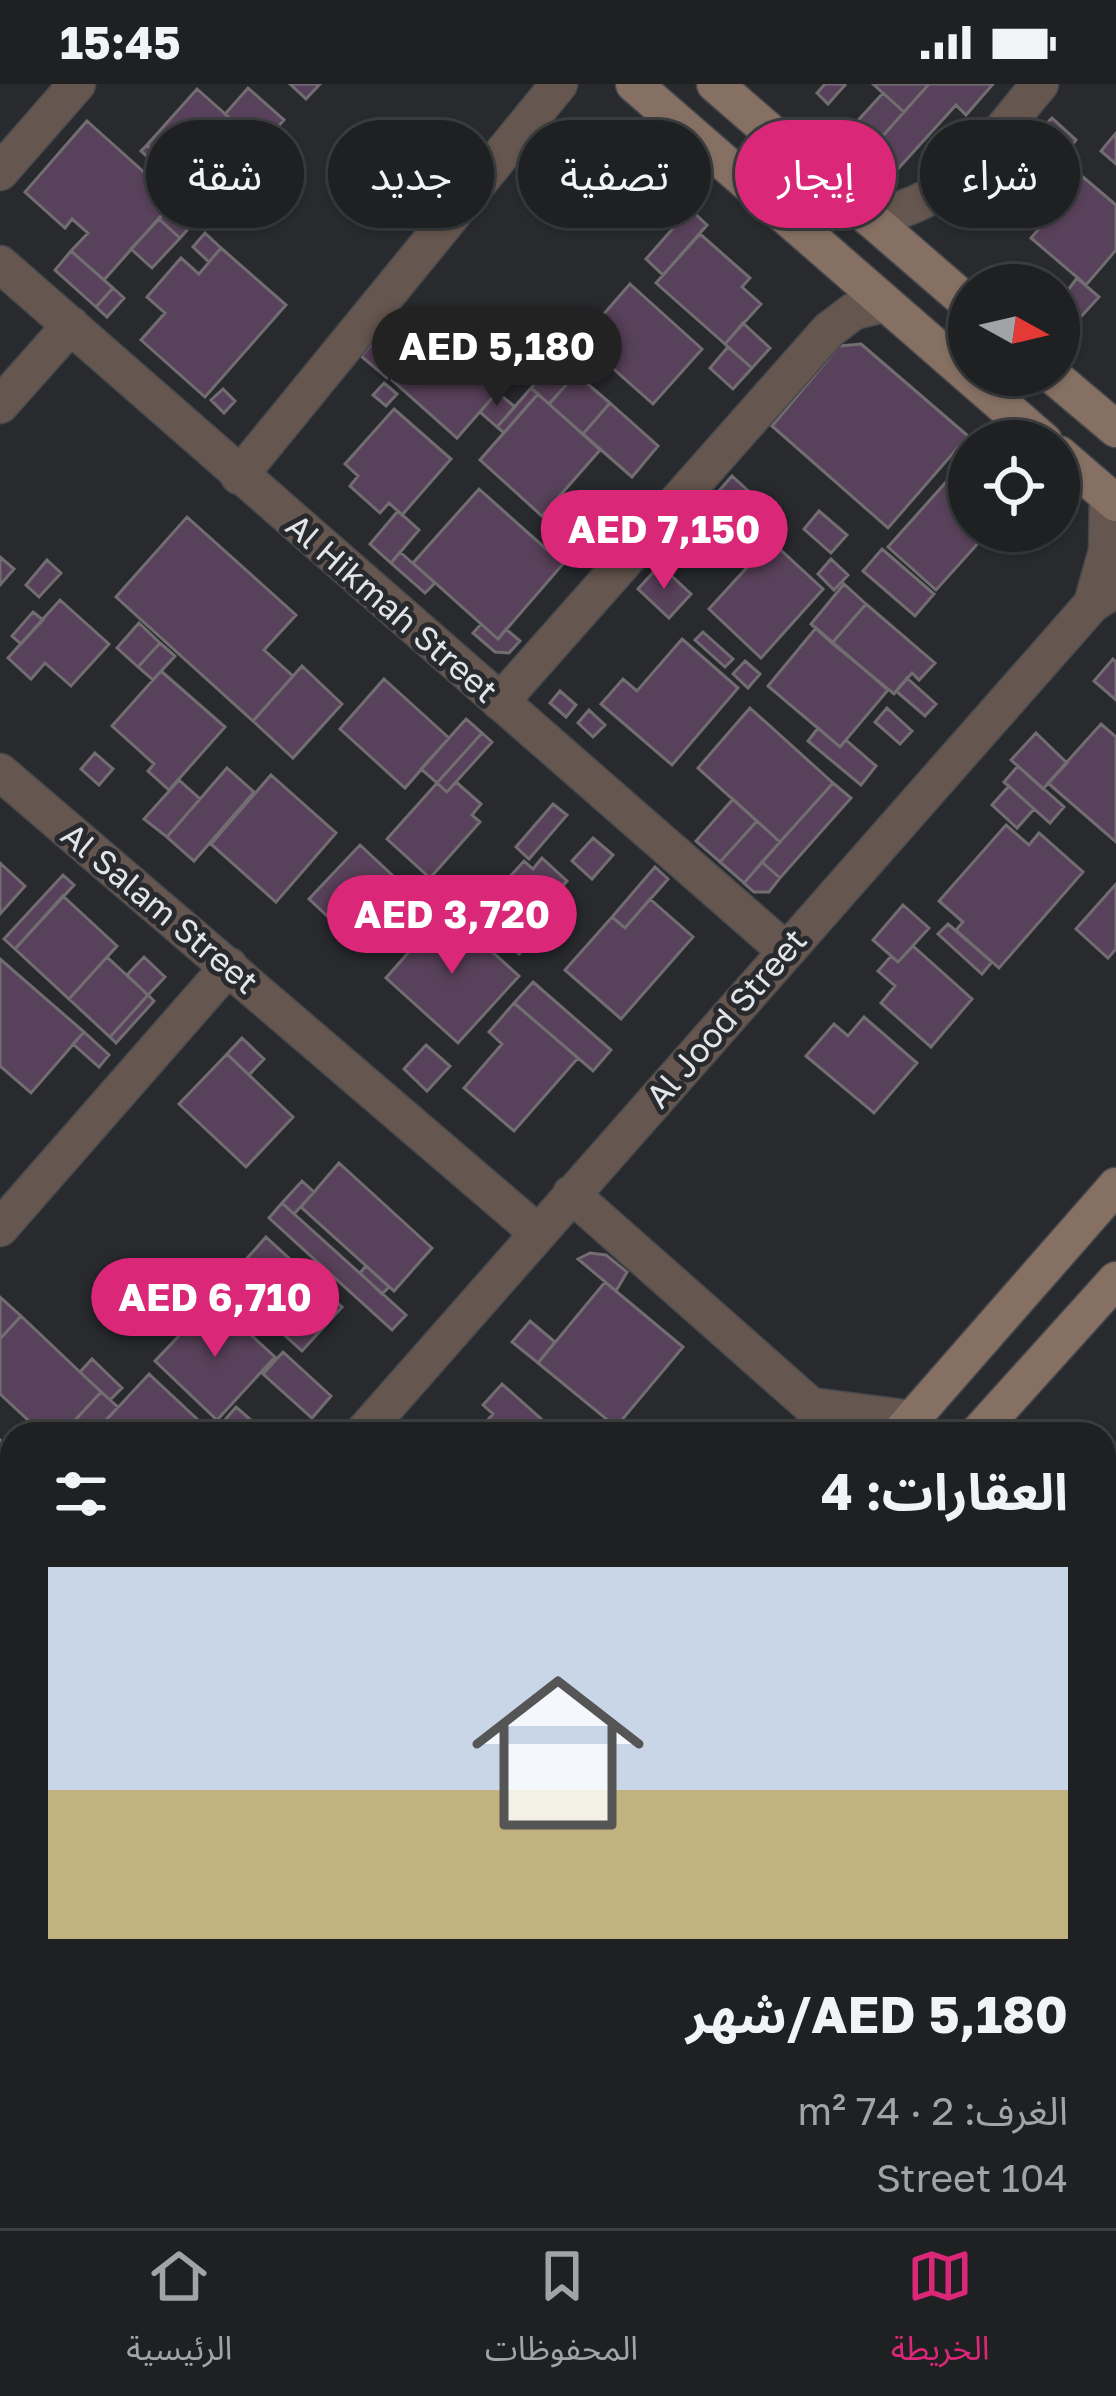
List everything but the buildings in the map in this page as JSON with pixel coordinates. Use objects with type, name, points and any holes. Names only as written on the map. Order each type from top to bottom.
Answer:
[{"type":"street","points":[[0,172],[77,84]]},
{"type":"street","points":[[239,476],[559,84]]},
{"type":"street","points":[[634,84],[1019,420]]},
{"type":"street","points":[[716,84],[757,120]]},
{"type":"street","points":[[896,213],[946,190],[1040,84]]},
{"type":"street","points":[[881,228],[948,286]]},
{"type":"street","name":"Al Hikmah Street","points":[[0,264],[786,950]]},
{"type":"street","points":[[500,702],[829,330],[854,311],[884,304]]},
{"type":"street","points":[[0,405],[71,325]]},
{"type":"street","points":[[1077,396],[1116,429]]},
{"type":"street","points":[[1080,472],[1112,500]]},
{"type":"street","name":"Al Jood Street","points":[[372,1422],[786,950],[1104,597],[1112,500]]},
{"type":"street","name":"Al Salam Street","points":[[0,772],[537,1232]]},
{"type":"street","points":[[0,1228],[229,966]]},
{"type":"street","points":[[910,1422],[1116,1186]]},
{"type":"street","points":[[571,1194],[818,1420]]},
{"type":"street","points":[[989,1422],[1116,1280]]},
{"type":"street","points":[[1024,1292],[1038,1297],[1054,1317],[1030,1379]]}]
